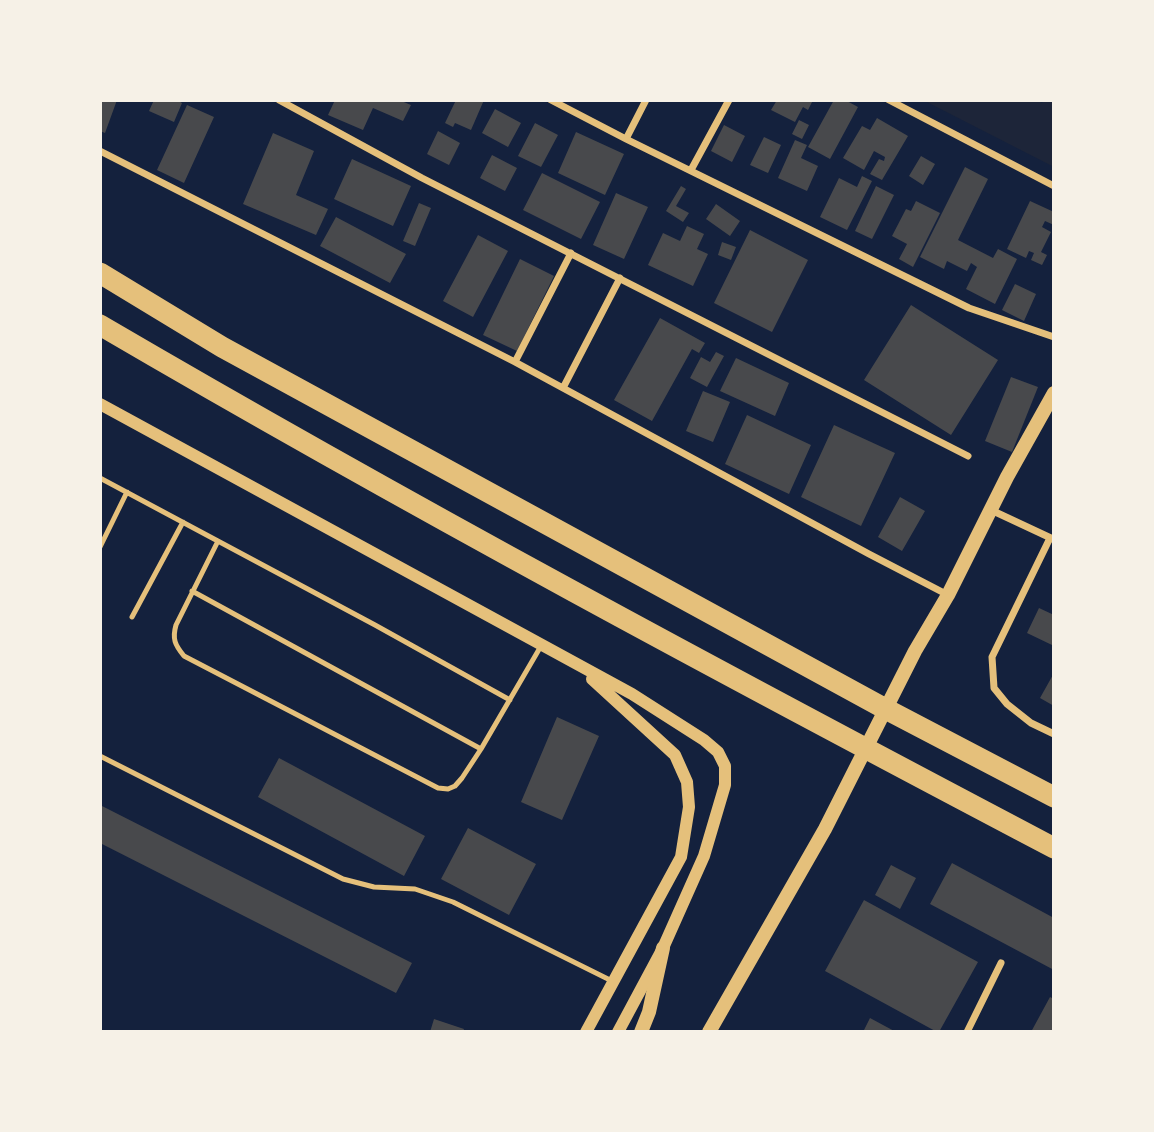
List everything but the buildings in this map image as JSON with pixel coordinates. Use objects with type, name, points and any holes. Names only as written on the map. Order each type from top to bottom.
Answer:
[{"type":"highway","points":[[100,273],[222,347],[868,699],[1054,797]]},
{"type":"highway","points":[[100,326],[506,556],[1054,848]]},
{"type":"main road","points":[[709,1032],[825,829],[915,651],[948,595],[1054,393]]},
{"type":"main road","points":[[641,1032],[649,1012],[663,947]]},
{"type":"street","points":[[279,100],[422,178],[968,456]]},
{"type":"street","points":[[551,100],[969,308],[1054,337]]},
{"type":"street","points":[[626,139],[646,100]]},
{"type":"street","points":[[691,170],[729,100]]},
{"type":"street","points":[[889,100],[1054,186]]},
{"type":"street","points":[[100,151],[515,362],[948,595]]},
{"type":"street","points":[[515,362],[571,253]]},
{"type":"street","points":[[563,388],[620,278]]},
{"type":"street","points":[[100,404],[632,694],[704,740],[718,752],[725,765],[725,785],[704,856],[663,947],[618,1032]]},
{"type":"street","points":[[991,510],[1052,539],[992,657],[994,688],[1007,704],[1031,723],[1054,734]]},
{"type":"street","points":[[576,665],[675,755],[687,782],[689,807],[681,857],[586,1032]]},
{"type":"street","points":[[967,1032],[1001,963]]},
{"type":"lane","points":[[100,478],[510,700]]},
{"type":"lane","points":[[100,547],[127,492]]},
{"type":"lane","points":[[132,617],[183,522]]},
{"type":"lane","points":[[218,541],[176,625],[173,637],[175,646],[184,656],[438,788],[448,789],[455,786],[481,749],[541,646]]},
{"type":"lane","points":[[192,591],[481,749]]},
{"type":"lane","points":[[100,756],[343,879],[374,887],[415,888],[453,902],[612,982]]},
{"type":"shaded area","points":[[923,100],[1036,100],[1042,103],[1044,100],[1054,100],[1054,167]]}]
